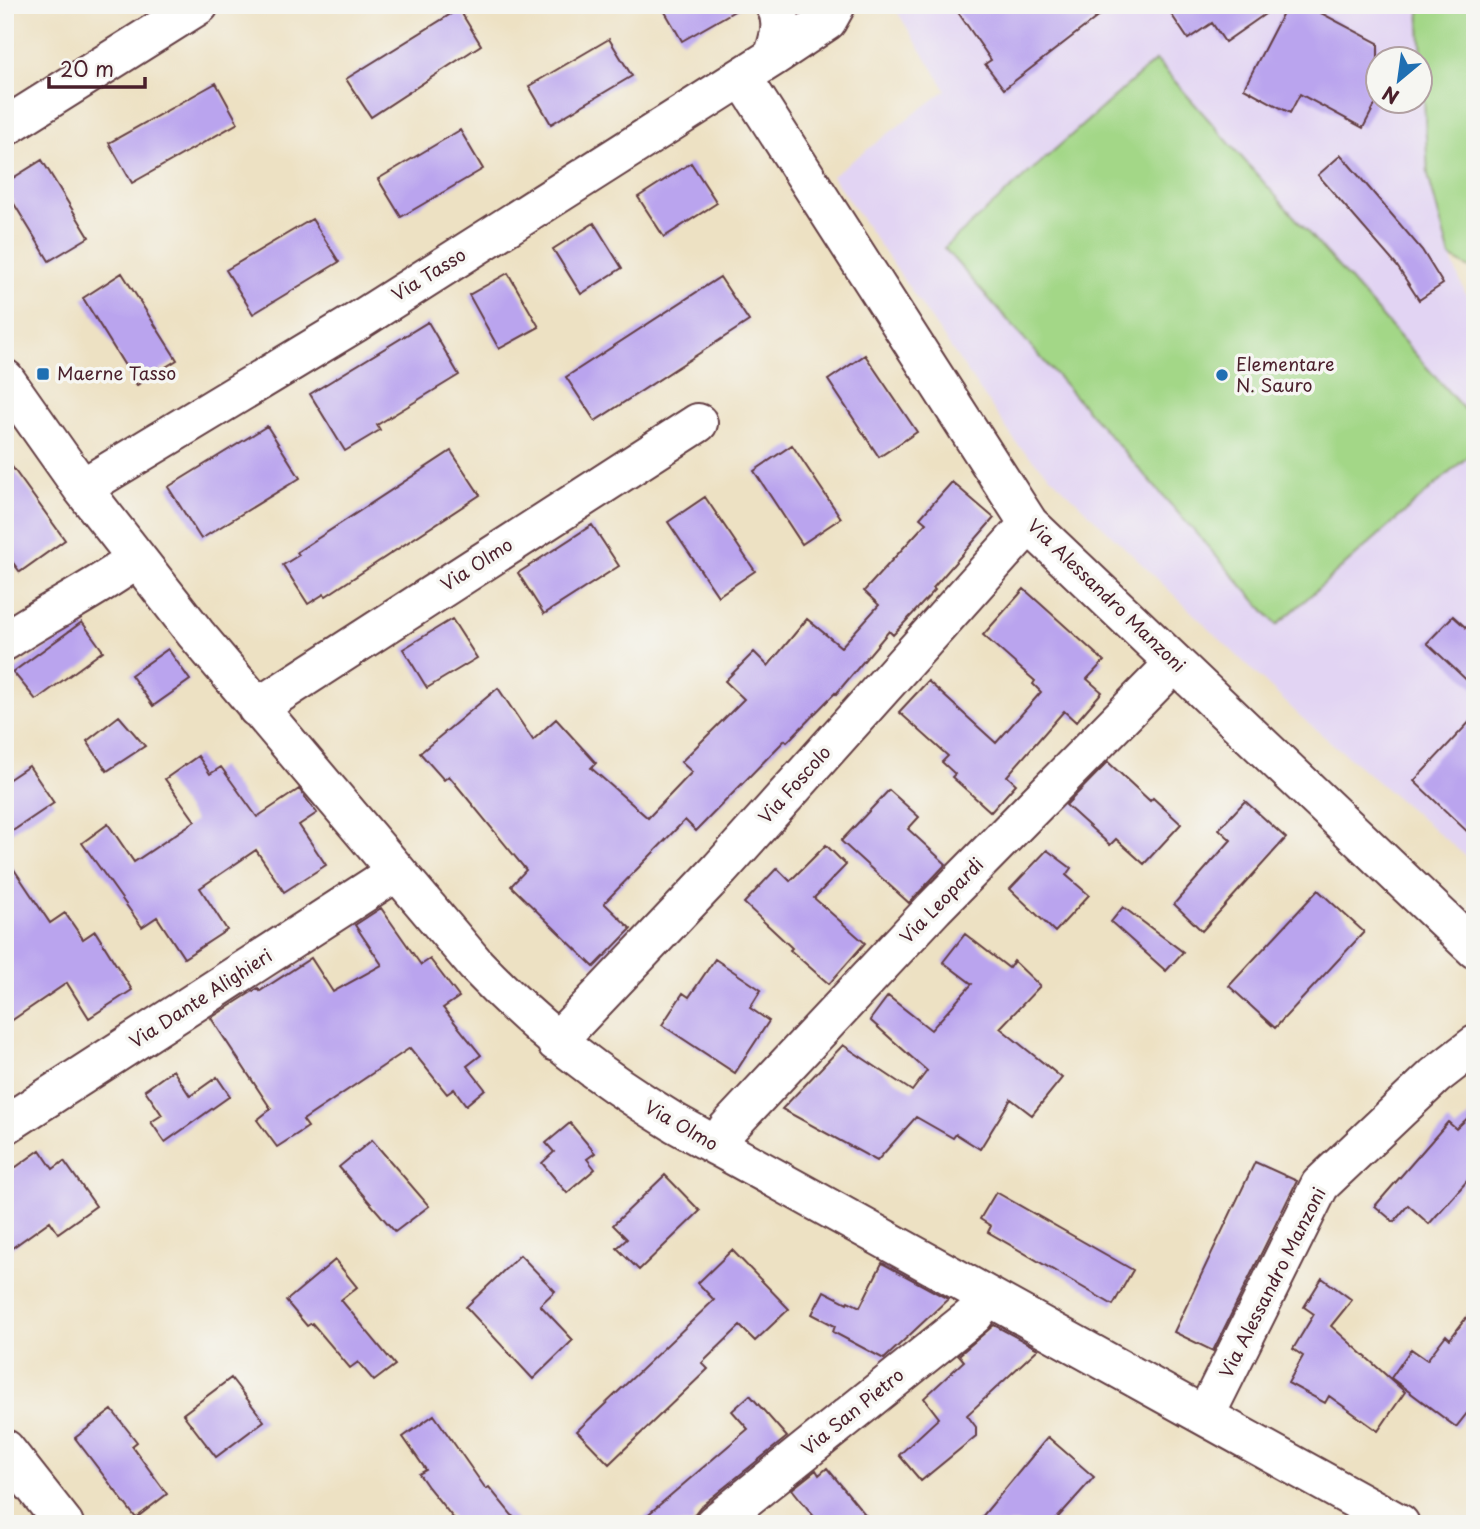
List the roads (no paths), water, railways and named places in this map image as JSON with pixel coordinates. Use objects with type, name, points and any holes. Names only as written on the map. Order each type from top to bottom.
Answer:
[{"type":"street","points":[[5,127],[199,5]]},
{"type":"street","points":[[774,57],[781,14],[775,5]]},
{"type":"street","name":"Via Tasso","points":[[82,488],[355,323],[774,57],[827,21],[836,5]]},
{"type":"street","name":"Via Alessandro Manzoni","points":[[741,77],[1029,524],[1475,949]]},
{"type":"street","name":"Via Olmo","points":[[5,379],[82,488],[257,708],[476,965],[556,1042],[641,1102],[716,1146],[1400,1524]]},
{"type":"street","name":"Via Olmo","points":[[257,708],[698,423]]},
{"type":"street","name":"Via Foscolo","points":[[556,1042],[719,869],[1029,524]]},
{"type":"street","points":[[5,641],[40,617],[110,579],[137,559]]},
{"type":"street","name":"Via Leopardi","points":[[716,1146],[728,1128],[934,908],[1175,663]]},
{"type":"street","name":"Via Dante Alighieri","points":[[5,1125],[396,872]]},
{"type":"street","name":"Via Alessandro Manzoni","points":[[1205,1416],[1320,1185],[1435,1076],[1475,1045]]},
{"type":"street","name":"Via San Pietro","points":[[714,1524],[974,1315],[987,1297]]},
{"type":"street","points":[[5,1449],[64,1524]]},
{"type":"place","name":"Maerne Tasso","points":[[43,374]]},
{"type":"place","name":"Elementare N. Sauro","points":[[1222,375]]}]
